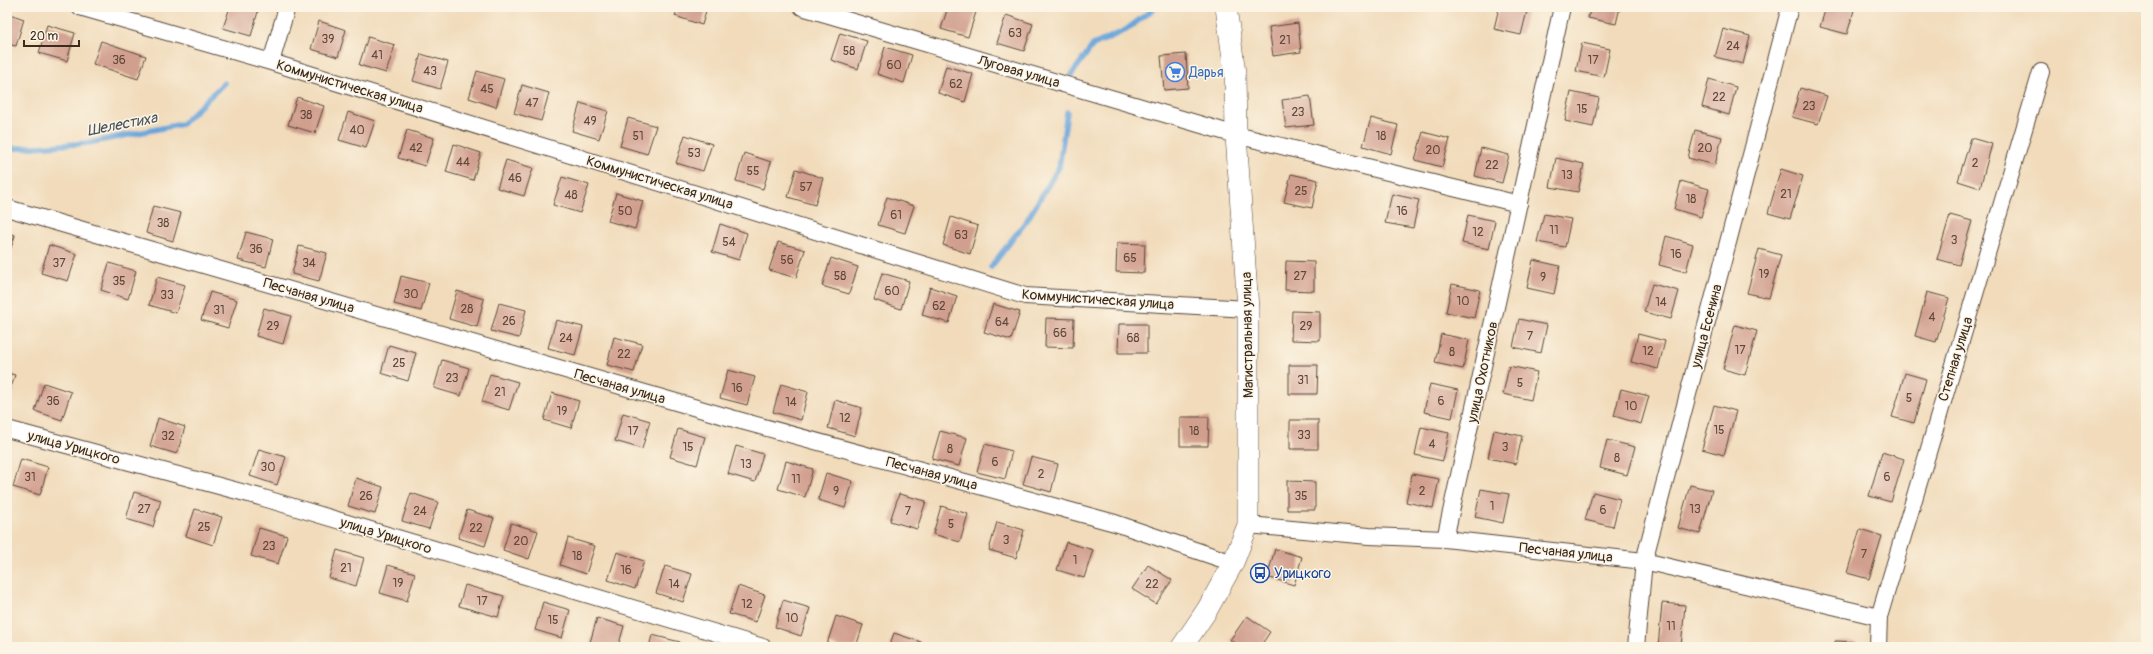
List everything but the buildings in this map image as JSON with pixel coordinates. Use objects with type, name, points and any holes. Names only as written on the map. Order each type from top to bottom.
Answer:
[{"type":"street","name":"Коммунистическая улица","points":[[80,7],[271,62],[1025,296],[1248,309]]},
{"type":"street","points":[[271,62],[287,7]]},
{"type":"street","name":"Луговая улица","points":[[802,7],[1236,135]]},
{"type":"street","name":"Магистральная улица","points":[[1182,647],[1207,610],[1233,563],[1248,525],[1248,309],[1236,135],[1235,73],[1226,7]]},
{"type":"street","name":"улица Охотников","points":[[1445,539],[1562,7]]},
{"type":"street","name":"улица Есенина","points":[[1636,647],[1644,561],[1790,7]]},
{"type":"street","name":"Степная улица","points":[[1878,647],[1879,616],[2041,72]]},
{"type":"street","points":[[1236,135],[1519,204]]},
{"type":"street","name":"Песчаная улица","points":[[7,208],[738,420],[1115,523],[1233,563]]},
{"type":"street","name":"улица Урицкого","points":[[7,429],[260,498],[763,647]]},
{"type":"street","name":"Песчаная улица","points":[[1248,525],[1369,536],[1445,539],[1644,561],[1879,616]]},
{"type":"waterway","points":[[1072,74],[1093,45],[1126,30],[1156,7]]},
{"type":"waterway","name":"Шелестиха","points":[[7,149],[89,143],[182,124],[224,83]]},
{"type":"waterway","points":[[991,267],[1027,220],[1059,167],[1067,112]]},
{"type":"place","name":"Дарья","points":[[1175,72]]},
{"type":"place","name":"Урицкого","points":[[1260,573]]}]
